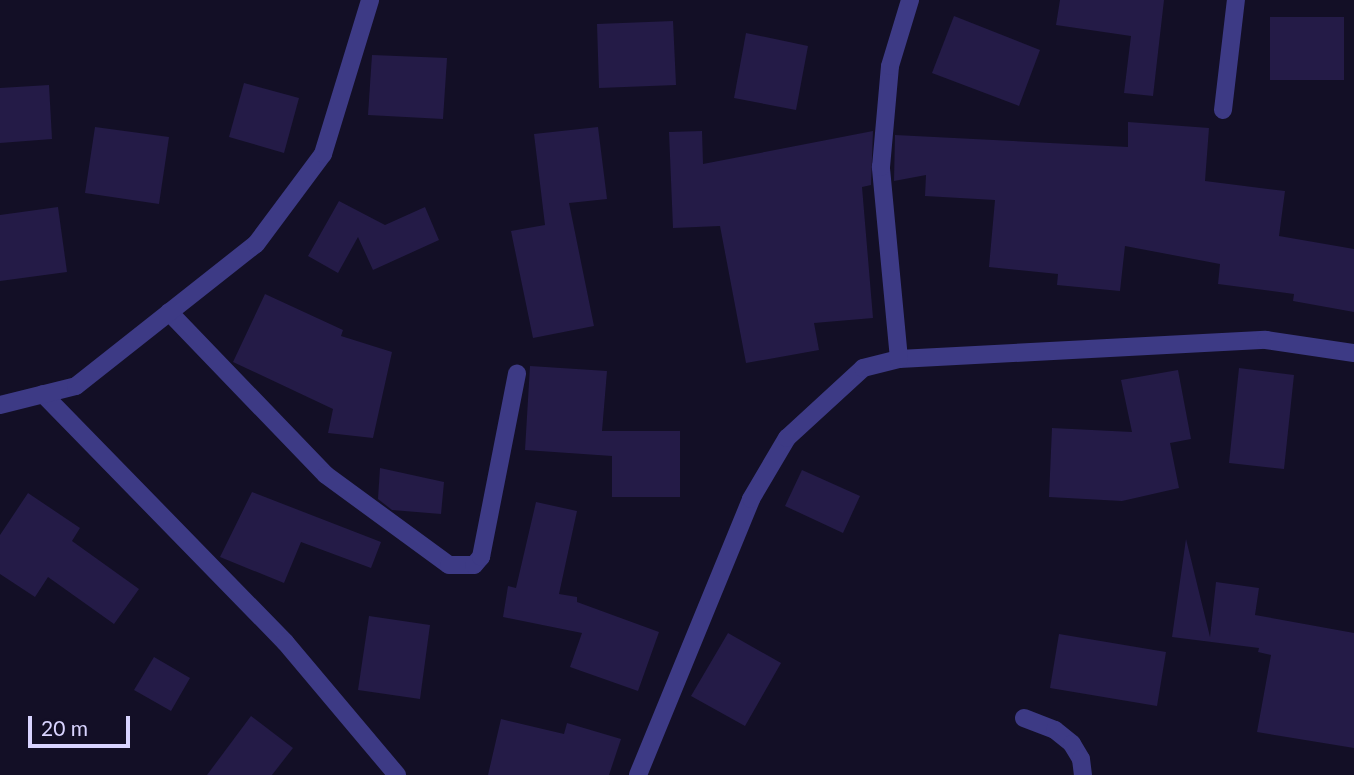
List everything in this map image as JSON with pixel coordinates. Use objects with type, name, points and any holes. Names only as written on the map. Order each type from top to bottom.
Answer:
[{"type":"street","points":[[0,405],[76,386],[256,244],[323,154],[370,0]]},
{"type":"street","points":[[900,359],[881,167],[890,66],[910,0]]},
{"type":"street","points":[[1223,110],[1236,0]]},
{"type":"street","points":[[169,312],[326,475],[449,565],[464,567],[481,557],[517,374]]},
{"type":"street","points":[[638,775],[751,499],[787,438],[863,368],[900,359],[1266,340],[1354,353]]},
{"type":"street","points":[[43,394],[285,642],[397,775]]},
{"type":"street","points":[[1024,718],[1055,730],[1072,744],[1081,759],[1083,775]]},
{"type":"building","points":[[1060,0],[1164,0],[1153,96],[1124,93],[1131,36],[1056,25]]},
{"type":"building","points":[[954,16],[1040,50],[1019,106],[932,73]]},
{"type":"building","points":[[1270,17],[1344,17],[1344,80],[1270,80]]},
{"type":"building","points":[[673,21],[676,85],[599,88],[597,24]]},
{"type":"building","points":[[746,33],[808,46],[796,110],[734,98]]},
{"type":"building","points":[[372,55],[447,58],[443,119],[368,115]]},
{"type":"building","points":[[244,83],[299,98],[284,153],[229,137]]},
{"type":"building","points":[[49,85],[52,139],[0,143],[0,88]]},
{"type":"building","points":[[1128,122],[1209,128],[1205,181],[1285,191],[1279,236],[1354,249],[1354,312],[1293,301],[1294,294],[1218,284],[1220,264],[1125,246],[1120,291],[1057,285],[1058,274],[989,267],[995,200],[925,196],[926,175],[894,181],[895,135],[1128,147]]},
{"type":"building","points":[[95,127],[169,137],[159,204],[85,193]]},
{"type":"building","points":[[598,127],[607,199],[569,203],[594,326],[533,338],[511,231],[545,225],[534,134]]},
{"type":"building","points":[[702,131],[703,164],[873,131],[871,185],[862,187],[873,318],[814,323],[819,350],[746,363],[720,226],[673,228],[669,132]]},
{"type":"building","points":[[339,201],[385,225],[425,207],[439,240],[373,270],[358,237],[338,273],[308,256]]},
{"type":"building","points":[[58,207],[67,272],[0,281],[0,215]]},
{"type":"building","points":[[265,294],[343,330],[341,336],[392,352],[373,438],[328,433],[333,409],[233,362]]},
{"type":"building","points":[[530,366],[607,371],[602,431],[680,431],[680,497],[612,497],[612,456],[525,450]]},
{"type":"building","points":[[1239,368],[1294,375],[1284,469],[1229,463]]},
{"type":"building","points":[[1178,370],[1191,439],[1170,443],[1179,488],[1122,501],[1049,497],[1052,428],[1132,432],[1121,380]]},
{"type":"building","points":[[380,468],[444,482],[441,514],[392,510],[378,499]]},
{"type":"building","points":[[802,470],[860,496],[843,533],[785,506]]},
{"type":"building","points":[[252,492],[381,542],[371,568],[301,542],[284,583],[220,557]]},
{"type":"building","points":[[28,493],[80,528],[72,541],[139,589],[114,624],[48,577],[35,597],[0,574],[0,535]]},
{"type":"building","points":[[536,502],[577,511],[559,594],[577,597],[577,602],[659,632],[638,691],[570,667],[582,633],[503,617],[508,586],[516,588]]},
{"type":"building","points":[[1186,539],[1210,637],[1216,582],[1259,588],[1255,615],[1354,633],[1354,748],[1257,732],[1271,655],[1258,652],[1259,648],[1172,637]]},
{"type":"building","points":[[369,616],[430,625],[420,699],[358,690]]},
{"type":"building","points":[[728,633],[781,663],[745,726],[691,696]]},
{"type":"building","points":[[1059,634],[1166,652],[1157,706],[1050,688]]},
{"type":"building","points":[[154,657],[190,678],[171,711],[134,690]]},
{"type":"building","points":[[251,716],[293,748],[272,775],[207,775]]},
{"type":"building","points":[[501,719],[564,734],[567,723],[621,739],[609,775],[488,775]]}]
